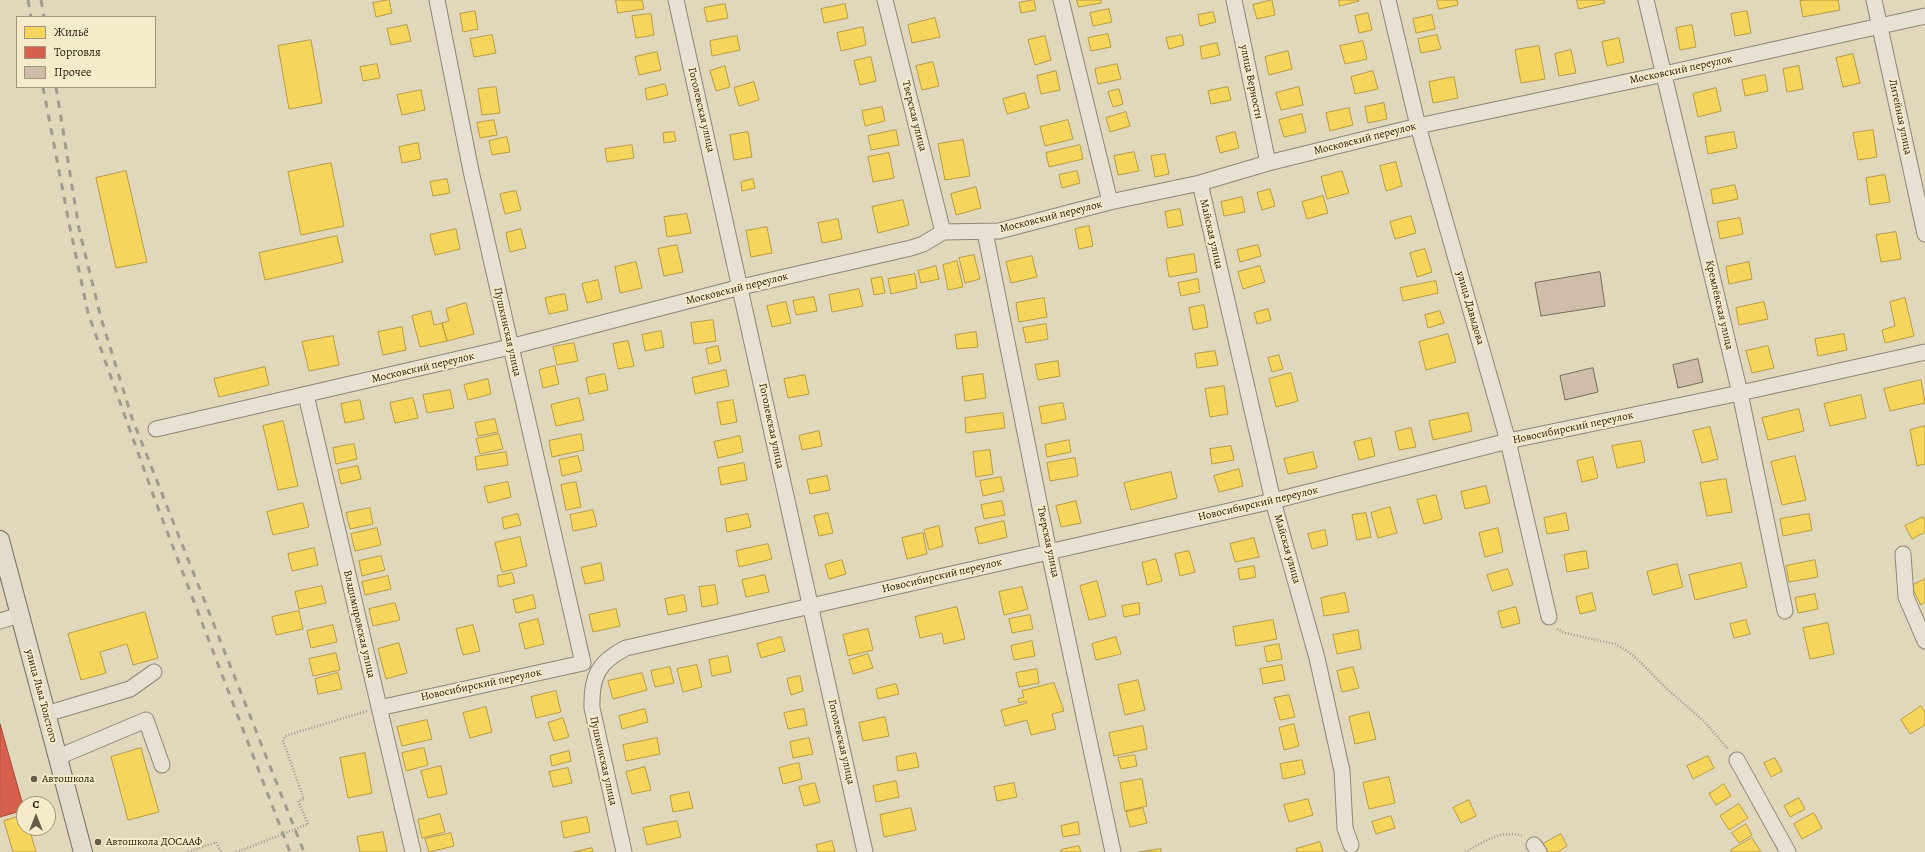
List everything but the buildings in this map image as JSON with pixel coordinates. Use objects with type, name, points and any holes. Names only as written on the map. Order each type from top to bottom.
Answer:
[{"type":"main road","name":"улица Льва Толстого","points":[[0,540],[83,852]]},
{"type":"street","name":"Пушкинская улица","points":[[438,0],[471,171],[510,348],[584,663]]},
{"type":"street","name":"Гоголевская улица","points":[[676,0],[741,287],[865,852]]},
{"type":"street","name":"Тверская улица","points":[[885,0],[943,232]]},
{"type":"street","points":[[1061,0],[1110,202]]},
{"type":"street","name":"улица Верности","points":[[1234,0],[1268,163]]},
{"type":"street","name":"улица Давыдова","points":[[1388,0],[1418,126],[1508,442],[1549,617]]},
{"type":"street","name":"Кремлёвская улица","points":[[1646,0],[1740,393],[1785,611]]},
{"type":"street","name":"Литейная улица","points":[[1874,0],[1925,234]]},
{"type":"street","name":"Московский переулок","points":[[156,429],[510,348],[741,287],[911,248],[923,244],[943,232],[999,231],[1110,202],[1200,183],[1268,163],[1418,126],[1664,74],[1925,16]]},
{"type":"street","name":"Майская улица","points":[[1200,183],[1273,501],[1317,658],[1342,771],[1345,828],[1351,844]]},
{"type":"street","name":"Тверская улица","points":[[985,232],[1049,552],[1113,852]]},
{"type":"street","name":"Новосибирский переулок","points":[[598,670],[606,660],[626,648],[1273,501],[1508,442],[1925,352]]},
{"type":"street","name":"Владимировская улица","points":[[306,395],[413,852]]},
{"type":"street","points":[[1904,554],[1906,597],[1925,640]]},
{"type":"street","points":[[0,621],[19,615]]},
{"type":"street","points":[[584,663],[598,670]]},
{"type":"street","name":"Новосибирский переулок","points":[[379,708],[584,663]]},
{"type":"street","name":"Пушкинская улица","points":[[598,670],[594,681],[592,708],[624,852]]},
{"type":"street","points":[[46,714],[130,689],[154,672]]},
{"type":"street","points":[[58,757],[146,720],[162,765]]},
{"type":"street","points":[[1738,760],[1788,852]]},
{"type":"path","points":[[1549,617],[1556,628],[1565,633],[1615,644],[1626,650],[1668,690],[1704,721],[1738,760]]},
{"type":"path","points":[[236,852],[308,824],[298,801],[304,799],[283,741],[285,736],[379,708]]},
{"type":"path","points":[[1465,852],[1496,836],[1506,833],[1525,837],[1536,848]]},
{"type":"path","points":[[188,852],[216,842],[221,852]]},
{"type":"railway","points":[[28,0],[31,16]]},
{"type":"railway","points":[[41,0],[44,16]]},
{"type":"railway","points":[[43,88],[88,313],[155,500],[290,852]]},
{"type":"railway","points":[[56,88],[79,229],[101,318],[132,418],[304,852]]},
{"type":"place","name":"Автошкола","points":[[34,779]]},
{"type":"place","name":"Автошкола ДОСААФ","points":[[98,842]]}]
